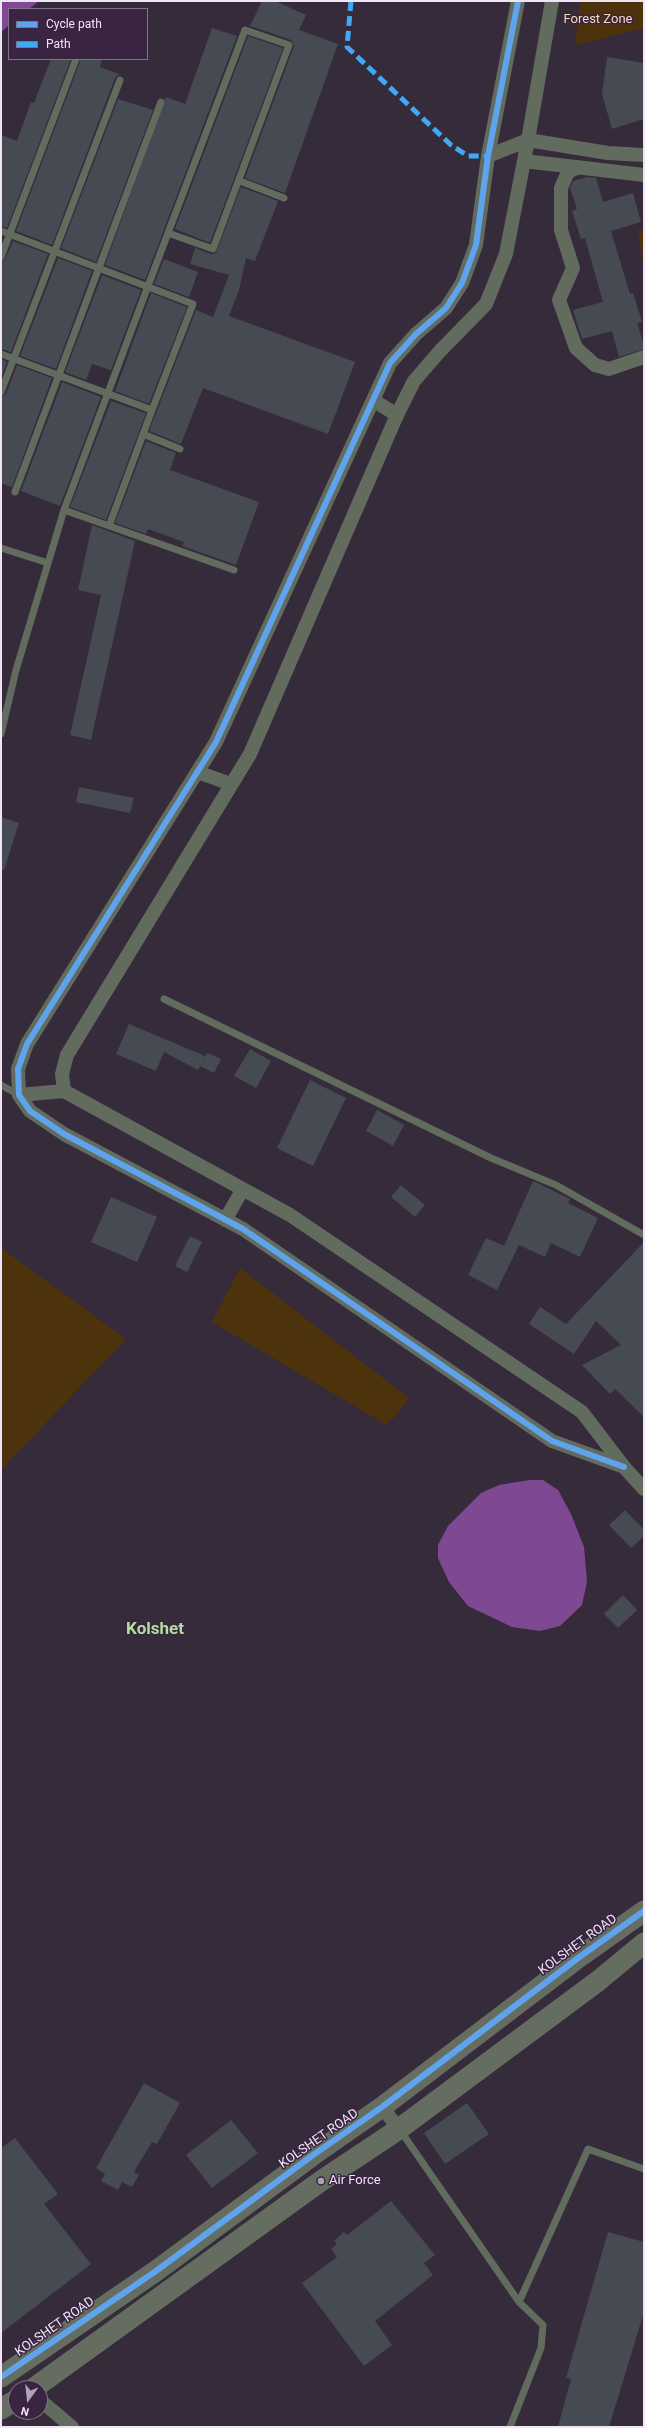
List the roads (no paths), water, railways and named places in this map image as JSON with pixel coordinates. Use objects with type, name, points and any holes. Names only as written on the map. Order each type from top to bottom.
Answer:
[{"type":"street","points":[[518,1],[488,156],[476,245],[462,283],[446,308],[416,334],[390,363],[216,742],[27,1044],[18,1069],[19,1095],[30,1111],[64,1134],[243,1229],[552,1441],[624,1467]]},
{"type":"street","points":[[64,1091],[62,1074],[67,1055],[250,754],[397,415],[414,381],[440,351],[486,304],[506,254],[528,140],[552,1]]},
{"type":"street","points":[[488,156],[528,140],[608,153],[644,156]]},
{"type":"street","points":[[524,162],[644,175]]},
{"type":"street","points":[[579,167],[568,172],[561,188],[561,230],[573,268],[559,300],[576,348],[595,365],[609,369],[644,357]]},
{"type":"street","points":[[373,400],[397,415]]},
{"type":"street","points":[[197,772],[231,784]]},
{"type":"street","points":[[19,1095],[64,1091],[290,1215],[582,1412],[624,1467],[644,1489]]},
{"type":"street","points":[[225,1220],[243,1189]]},
{"type":"street","name":"KOLSHET ROAD","points":[[1,2377],[156,2271],[313,2155],[382,2107],[578,1958],[644,1911]]},
{"type":"street","points":[[45,2380],[173,2290],[321,2181],[399,2129],[598,1981],[644,1943]]},
{"type":"street","points":[[382,2107],[399,2129]]},
{"type":"street","points":[[156,2271],[173,2290]]},
{"type":"street","points":[[48,2407],[72,2427]]},
{"type":"lane","points":[[1,734],[16,670],[64,510],[148,286],[168,233],[245,30],[289,45],[240,181],[213,249],[168,233]]},
{"type":"lane","points":[[1,257],[76,60]]},
{"type":"lane","points":[[1,392],[120,80]]},
{"type":"lane","points":[[15,492],[60,376],[161,102]]},
{"type":"lane","points":[[240,181],[284,198]]},
{"type":"lane","points":[[1,231],[193,304],[109,526]]},
{"type":"lane","points":[[1,354],[152,410]]},
{"type":"lane","points":[[143,434],[180,449]]},
{"type":"lane","points":[[64,510],[234,570]]},
{"type":"lane","points":[[1,548],[48,563]]},
{"type":"lane","points":[[164,999],[491,1158],[556,1185],[644,1235]]},
{"type":"lane","points":[[1,1086],[19,1095]]},
{"type":"lane","points":[[399,2129],[519,2302],[543,2324],[541,2348],[510,2427]]},
{"type":"lane","points":[[519,2302],[588,2149],[644,2169]]},
{"type":"place","name":"Air Force","points":[[321,2181]]},
{"type":"district","name":"Kolshet","points":[[155,1630]]},
{"type":"park label","name":"Forest Zone","points":[[598,20]]}]
